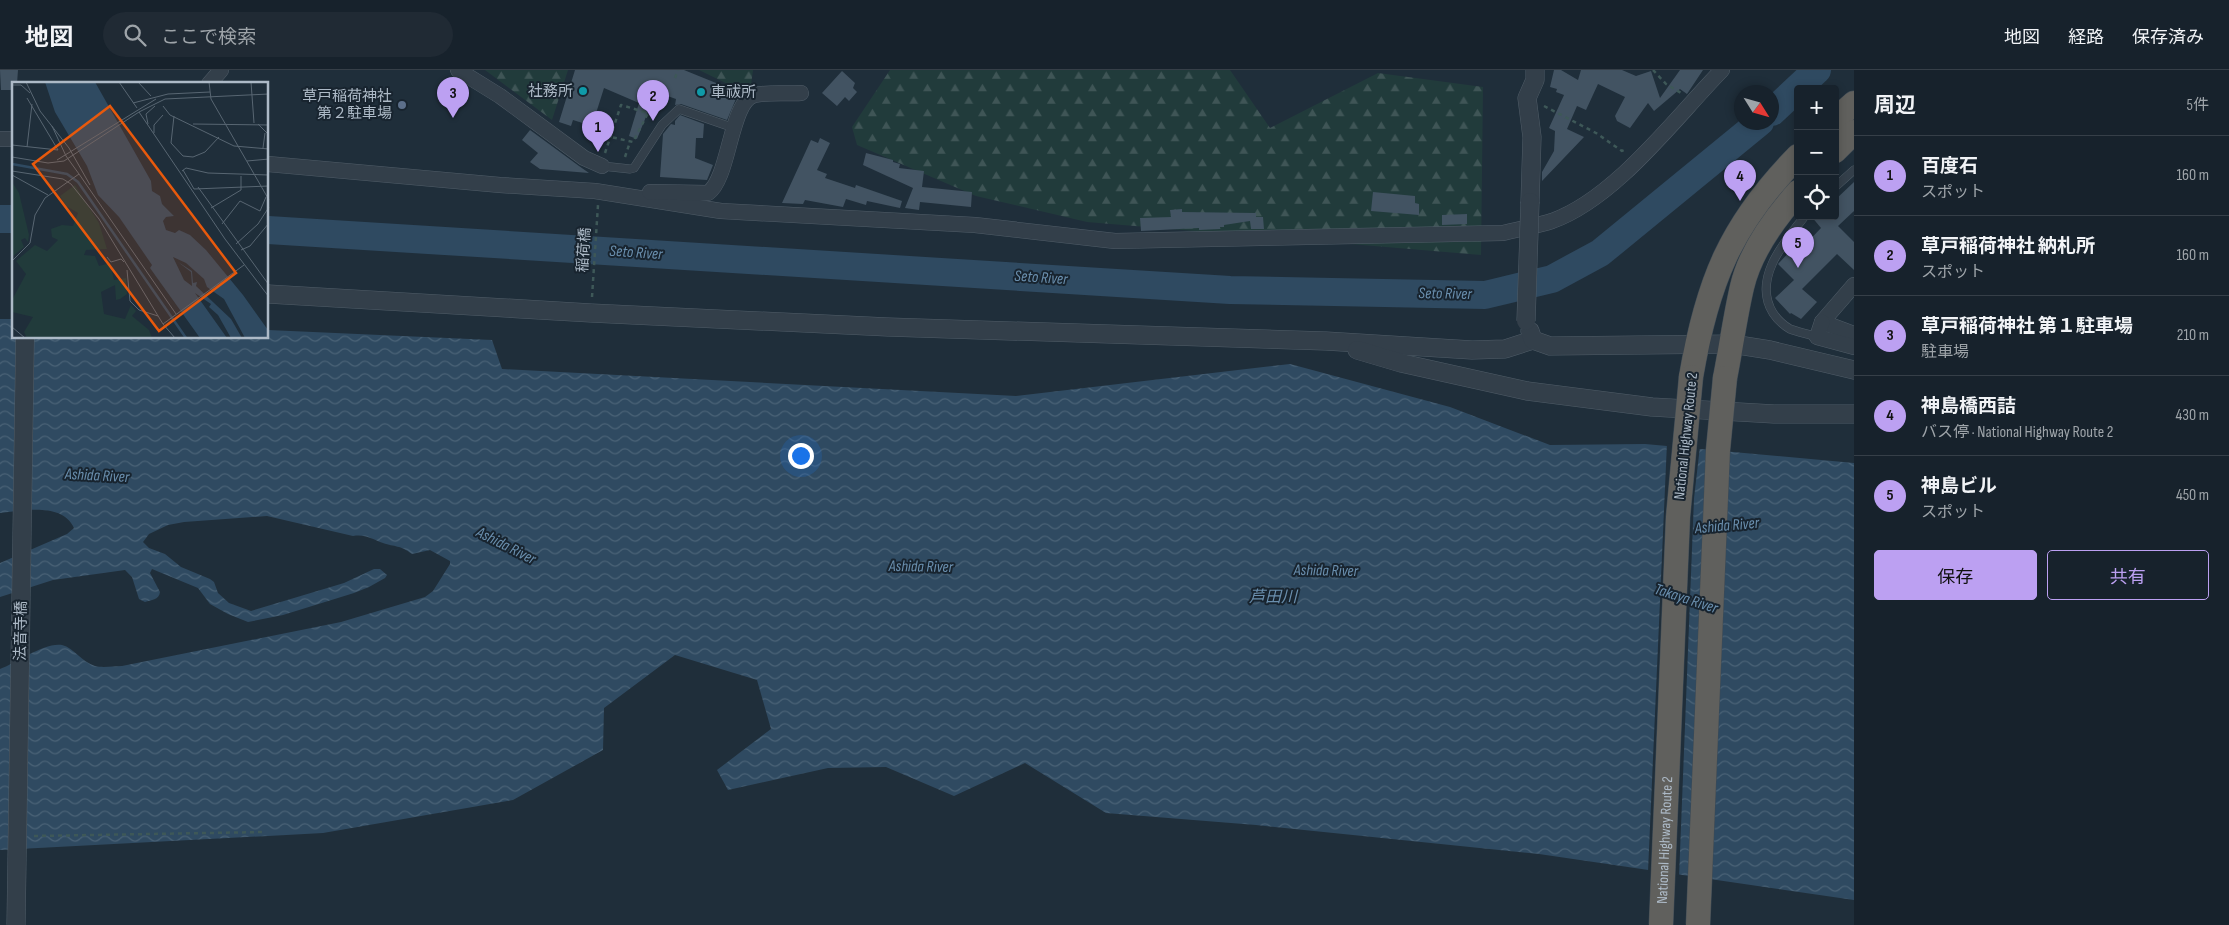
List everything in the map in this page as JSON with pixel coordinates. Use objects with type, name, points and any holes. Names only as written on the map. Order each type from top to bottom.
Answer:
[{"type":"highway","points":[[1839,116],[1854,103]]},
{"type":"highway","points":[[1839,147],[1854,132]]},
{"type":"highway","name":"National Highway Route 2","points":[[1661,925],[1678,517],[1691,377],[1696,344],[1707,301],[1719,267],[1734,237],[1755,205],[1794,161]]},
{"type":"highway","points":[[1698,925],[1718,459],[1725,378],[1742,286],[1753,257],[1770,228],[1794,197]]},
{"type":"street","points":[[211,82],[221,70]]},
{"type":"street","points":[[458,70],[500,96],[584,158],[602,166]]},
{"type":"street","points":[[1534,340],[1526,321],[1532,138],[1528,98],[1535,80],[1535,70]]},
{"type":"street","points":[[269,164],[500,186],[595,191],[721,211],[975,225],[1115,241],[1503,233],[1552,221],[1591,200],[1637,161],[1722,70]]},
{"type":"street","points":[[627,196],[640,191],[708,193],[717,184],[734,128],[745,101],[753,95],[801,93]]},
{"type":"street","points":[[1854,286],[1822,322],[1816,336],[1854,347]]},
{"type":"street","points":[[269,294],[591,313],[868,326],[1326,341],[1453,349],[1504,349],[1534,340],[1550,346],[1732,344],[1770,350],[1854,370]]},
{"type":"street","points":[[1822,322],[1854,334]]},
{"type":"street","name":"法音寺橋","points":[[16,925],[25,339]]},
{"type":"street","points":[[1326,341],[1424,368],[1527,391],[1652,407],[1774,414],[1854,414]]},
{"type":"street","points":[[1424,368],[1431,358],[1453,349]]},
{"type":"lane","points":[[602,166],[634,168],[662,125],[678,109],[734,128]]},
{"type":"lane","points":[[1839,183],[1854,170]]},
{"type":"lane","points":[[1802,220],[1781,244],[1767,277],[1767,302],[1777,319],[1789,328],[1816,336]]},
{"type":"path","points":[[675,78],[678,70]]},
{"type":"path","points":[[1653,70],[1666,84],[1693,100]]},
{"type":"path","points":[[1528,98],[1596,133],[1622,152],[1629,148]]},
{"type":"path","points":[[602,166],[621,105],[648,113],[633,142],[630,142],[620,168]]},
{"type":"path","points":[[611,137],[630,142]]},
{"type":"path","name":"稲荷橋","points":[[591,306],[599,197]]},
{"type":"path","points":[[29,836],[265,832]]},
{"type":"green space","points":[[485,70],[568,70],[552,120]]},
{"type":"green space","points":[[699,70],[753,70],[751,85],[742,91]]},
{"type":"green space","points":[[890,70],[1230,70],[1270,128],[1378,73],[1483,87],[1481,255],[1087,222],[976,196],[857,145],[852,127]]},
{"type":"water","name":"芦田川","points":[[0,319],[12,319],[12,339],[269,339],[269,330],[492,340],[502,369],[1016,396],[1290,364],[1450,407],[1550,445],[1645,444],[1854,463],[1854,900],[1539,854],[1256,825],[1106,813],[1025,763],[954,796],[886,767],[828,768],[728,790],[717,770],[771,729],[757,680],[675,655],[604,708],[603,750],[513,800],[323,833],[0,850],[0,669],[39,650],[55,645],[66,647],[95,666],[122,666],[341,622],[425,597],[433,591],[450,561],[430,550],[412,554],[401,548],[365,536],[353,536],[267,516],[184,522],[168,525],[149,534],[143,542],[149,548],[165,554],[181,567],[210,579],[214,582],[218,593],[229,603],[251,611],[344,583],[374,569],[380,569],[387,575],[369,587],[354,593],[283,615],[248,622],[210,604],[198,588],[152,569],[150,573],[160,592],[156,598],[145,602],[139,599],[132,577],[125,570],[53,580],[0,597],[0,563],[67,534],[74,528],[61,514],[51,511],[30,510],[0,513]]},
{"type":"pier","points":[[1667,443],[1700,446],[1694,498],[1679,877],[1648,872]]},
{"type":"building","points":[[0,70],[18,70],[17,82],[12,82],[12,90],[1,90]]},
{"type":"building","points":[[575,70],[684,70],[738,94],[727,120],[681,104],[675,105],[676,99],[656,92],[637,139],[629,136],[639,103],[604,88],[592,126],[573,120],[571,126],[559,122]]},
{"type":"building","points":[[1554,70],[1561,70],[1578,80],[1581,70],[1622,70],[1636,76],[1651,71],[1660,98],[1680,70],[1703,70],[1687,94],[1680,89],[1654,111],[1648,103],[1630,128],[1617,121],[1615,116],[1625,97],[1598,84],[1586,110],[1577,106],[1567,129],[1584,137],[1542,181],[1542,172],[1554,151],[1555,131],[1549,128],[1564,95],[1556,92],[1557,89],[1550,87]]},
{"type":"building","points":[[842,71],[855,83],[853,88],[857,92],[849,101],[845,97],[837,106],[822,93]]},
{"type":"building","points":[[680,115],[704,124],[703,138],[696,138],[695,158],[713,165],[707,180],[660,177],[663,134],[671,124],[675,125],[675,121]]},
{"type":"building","points":[[530,130],[589,173],[540,169],[530,162],[538,153],[522,140]]},
{"type":"building","points":[[820,138],[830,143],[817,170],[827,174],[825,178],[855,188],[856,185],[902,201],[900,208],[867,201],[866,205],[846,199],[843,207],[805,200],[803,204],[782,203],[811,140],[818,143]]},
{"type":"building","points":[[866,153],[893,160],[893,162],[900,164],[899,168],[924,171],[922,187],[972,192],[971,207],[920,202],[919,210],[905,208],[913,188],[863,165]]},
{"type":"building","points":[[1854,182],[1854,211],[1838,226],[1854,242],[1854,270],[1837,254],[1802,289],[1817,302],[1801,319],[1790,314],[1775,298],[1794,280],[1778,264],[1794,247],[1798,252],[1821,228],[1814,220],[1839,220],[1839,196]]},
{"type":"building","points":[[1373,192],[1415,196],[1415,203],[1419,204],[1419,215],[1371,211]]},
{"type":"building","points":[[1182,209],[1182,212],[1256,213],[1256,217],[1263,217],[1264,229],[1251,229],[1250,221],[1224,225],[1220,229],[1199,230],[1199,228],[1141,231],[1140,218],[1171,217],[1170,210]]},
{"type":"building","points":[[1467,214],[1467,224],[1442,225],[1442,215]]},
{"type":"waterway","name":"Seto River","points":[[1779,105],[1817,70]]},
{"type":"waterway","name":"Seto River","points":[[269,230],[1230,290],[1485,295],[1552,279],[1600,253],[1750,130]]},
{"type":"waterway","name":"Seto River","points":[[0,219],[12,219]]},
{"type":"place","name":"社務所","points":[[583,91]]},
{"type":"place","name":"車祓所","points":[[701,92]]},
{"type":"place","name":"草戸稲荷神社 第２駐車場","points":[[402,105]]},
{"type":"place","name":"草戸稲荷神社 第１駐車場","points":[[453,118]]},
{"type":"place","name":"草戸稲荷神社 納札所","points":[[653,121]]},
{"type":"place","name":"百度石","points":[[598,152]]},
{"type":"place","name":"神島橋西詰","points":[[1740,201]]},
{"type":"place","name":"神島ビル","points":[[1798,268]]},
{"type":"water label","name":"Ashida River","points":[[97,476]]},
{"type":"water label","name":"Ashida River","points":[[1727,526]]},
{"type":"water label","name":"Ashida River","points":[[506,546]]},
{"type":"water label","name":"Ashida River","points":[[921,567]]},
{"type":"water label","name":"Ashida River","points":[[1326,571]]},
{"type":"water label","name":"Takaya River","points":[[1686,599]]}]
